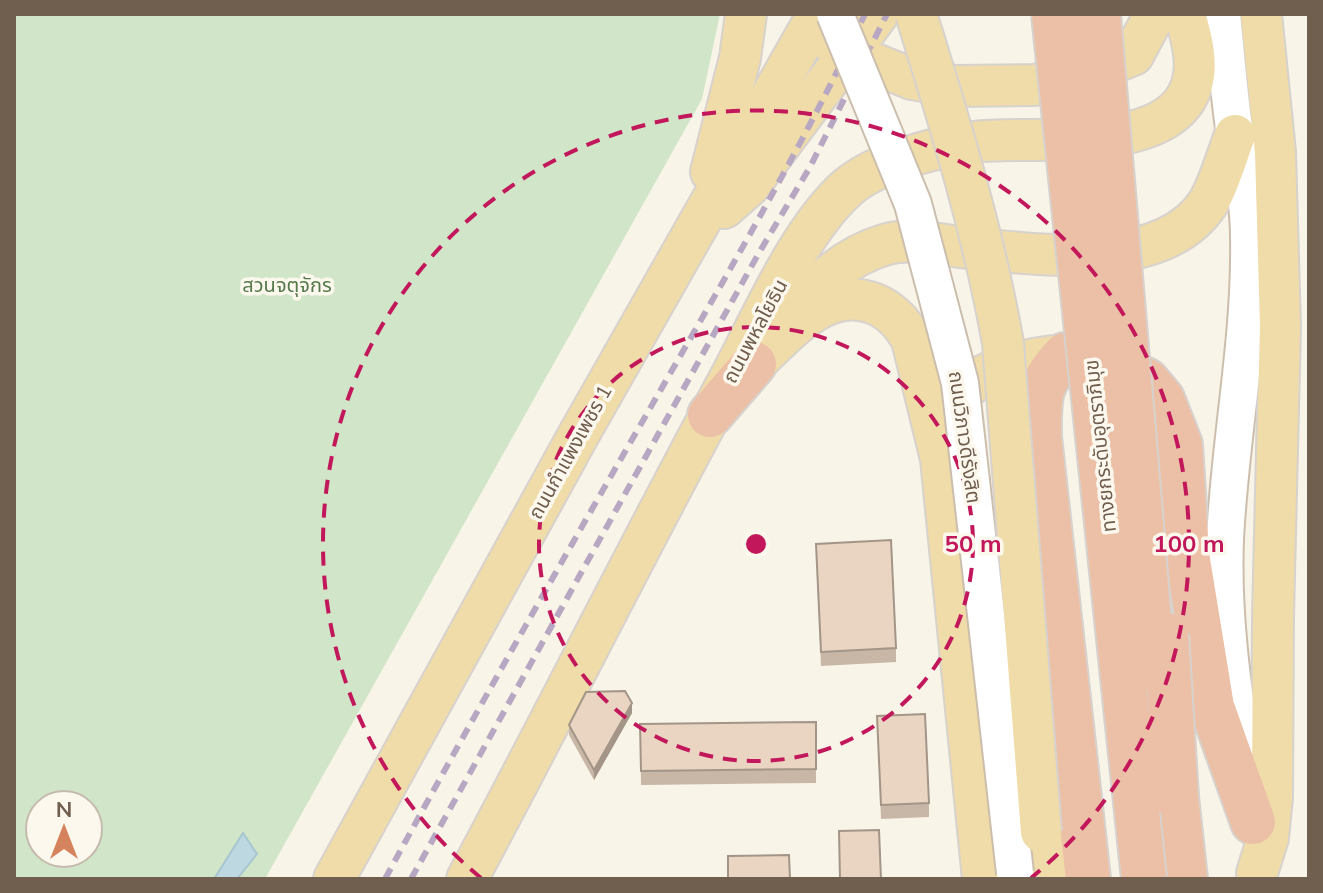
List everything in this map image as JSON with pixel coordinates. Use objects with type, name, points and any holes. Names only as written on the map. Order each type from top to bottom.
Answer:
[{"type":"highway","points":[[1026,14],[1116,879]]},
{"type":"highway","name":"ทางยกระดับอุตราภิมุข","points":[[1054,14],[1144,879]]},
{"type":"highway","name":"ทางยกระดับอุตราภิมุข","points":[[1098,14],[1171,879]]},
{"type":"highway","points":[[1127,14],[1176,797],[1185,879]]},
{"type":"highway","points":[[1088,879],[1039,437],[1039,398],[1047,374],[1065,355],[1099,358],[1147,381],[1162,399],[1180,445],[1187,554],[1212,707],[1253,822]]},
{"type":"highway","points":[[710,415],[754,364]]},
{"type":"main road","points":[[690,236],[719,147],[740,58],[746,14]]},
{"type":"main road","points":[[916,14],[975,212],[992,279],[1003,343],[1047,879]]},
{"type":"main road","points":[[844,27],[912,79],[955,86],[1034,85],[1079,77],[1133,55],[1155,14]]},
{"type":"main road","name":"ถนนพหลโยธิน","points":[[467,879],[804,241],[832,204],[848,187],[870,173],[915,156],[976,142],[1115,137],[1145,130],[1167,118],[1184,103],[1194,76],[1194,52],[1185,14]]},
{"type":"main road","points":[[1257,876],[1268,838],[1272,797],[1280,326],[1275,152],[1261,14]]},
{"type":"main road","points":[[1223,25],[1235,135],[1246,183],[1249,236],[1247,293],[1225,538],[1224,597],[1229,666],[1253,822],[1257,876]]},
{"type":"main road","name":"ถนนกำแพงเพชร 1","points":[[334,879],[690,236],[844,27]]},
{"type":"main road","name":"ถนนวิภาวดีรังสิต","points":[[844,27],[913,204],[960,383],[1016,879]]},
{"type":"main road","points":[[870,173],[906,145],[1034,85]]},
{"type":"main road","points":[[754,364],[794,312],[836,267],[888,244],[910,242],[1008,252],[1089,255],[1116,253],[1158,242],[1178,231],[1208,203],[1235,135]]},
{"type":"main road","points":[[754,364],[796,325],[823,307],[853,300],[871,302],[891,311],[912,340],[941,459],[983,879]]},
{"type":"main road","points":[[941,459],[952,404],[973,381],[1000,368],[1034,358],[1065,355]]},
{"type":"green space","name":"สวนจตุจักร","points":[[14,14],[720,14],[702,99],[265,879],[14,879]]},
{"type":"water","points":[[243,833],[257,854],[237,879],[214,879]]},
{"type":"building","points":[[891,540],[896,648],[821,652],[816,544]]},
{"type":"building","points":[[625,691],[632,703],[594,770],[569,725],[586,692]]},
{"type":"building","points":[[925,714],[929,803],[881,805],[877,716]]},
{"type":"building","points":[[816,722],[816,769],[641,771],[640,724]]},
{"type":"building","points":[[879,830],[881,879],[840,879],[839,831]]},
{"type":"building","points":[[789,855],[790,879],[728,879],[728,856]]},
{"type":"railway","points":[[385,879],[519,637],[765,208],[865,14]]},
{"type":"railway","points":[[411,879],[760,251],[810,167],[887,14]]}]
